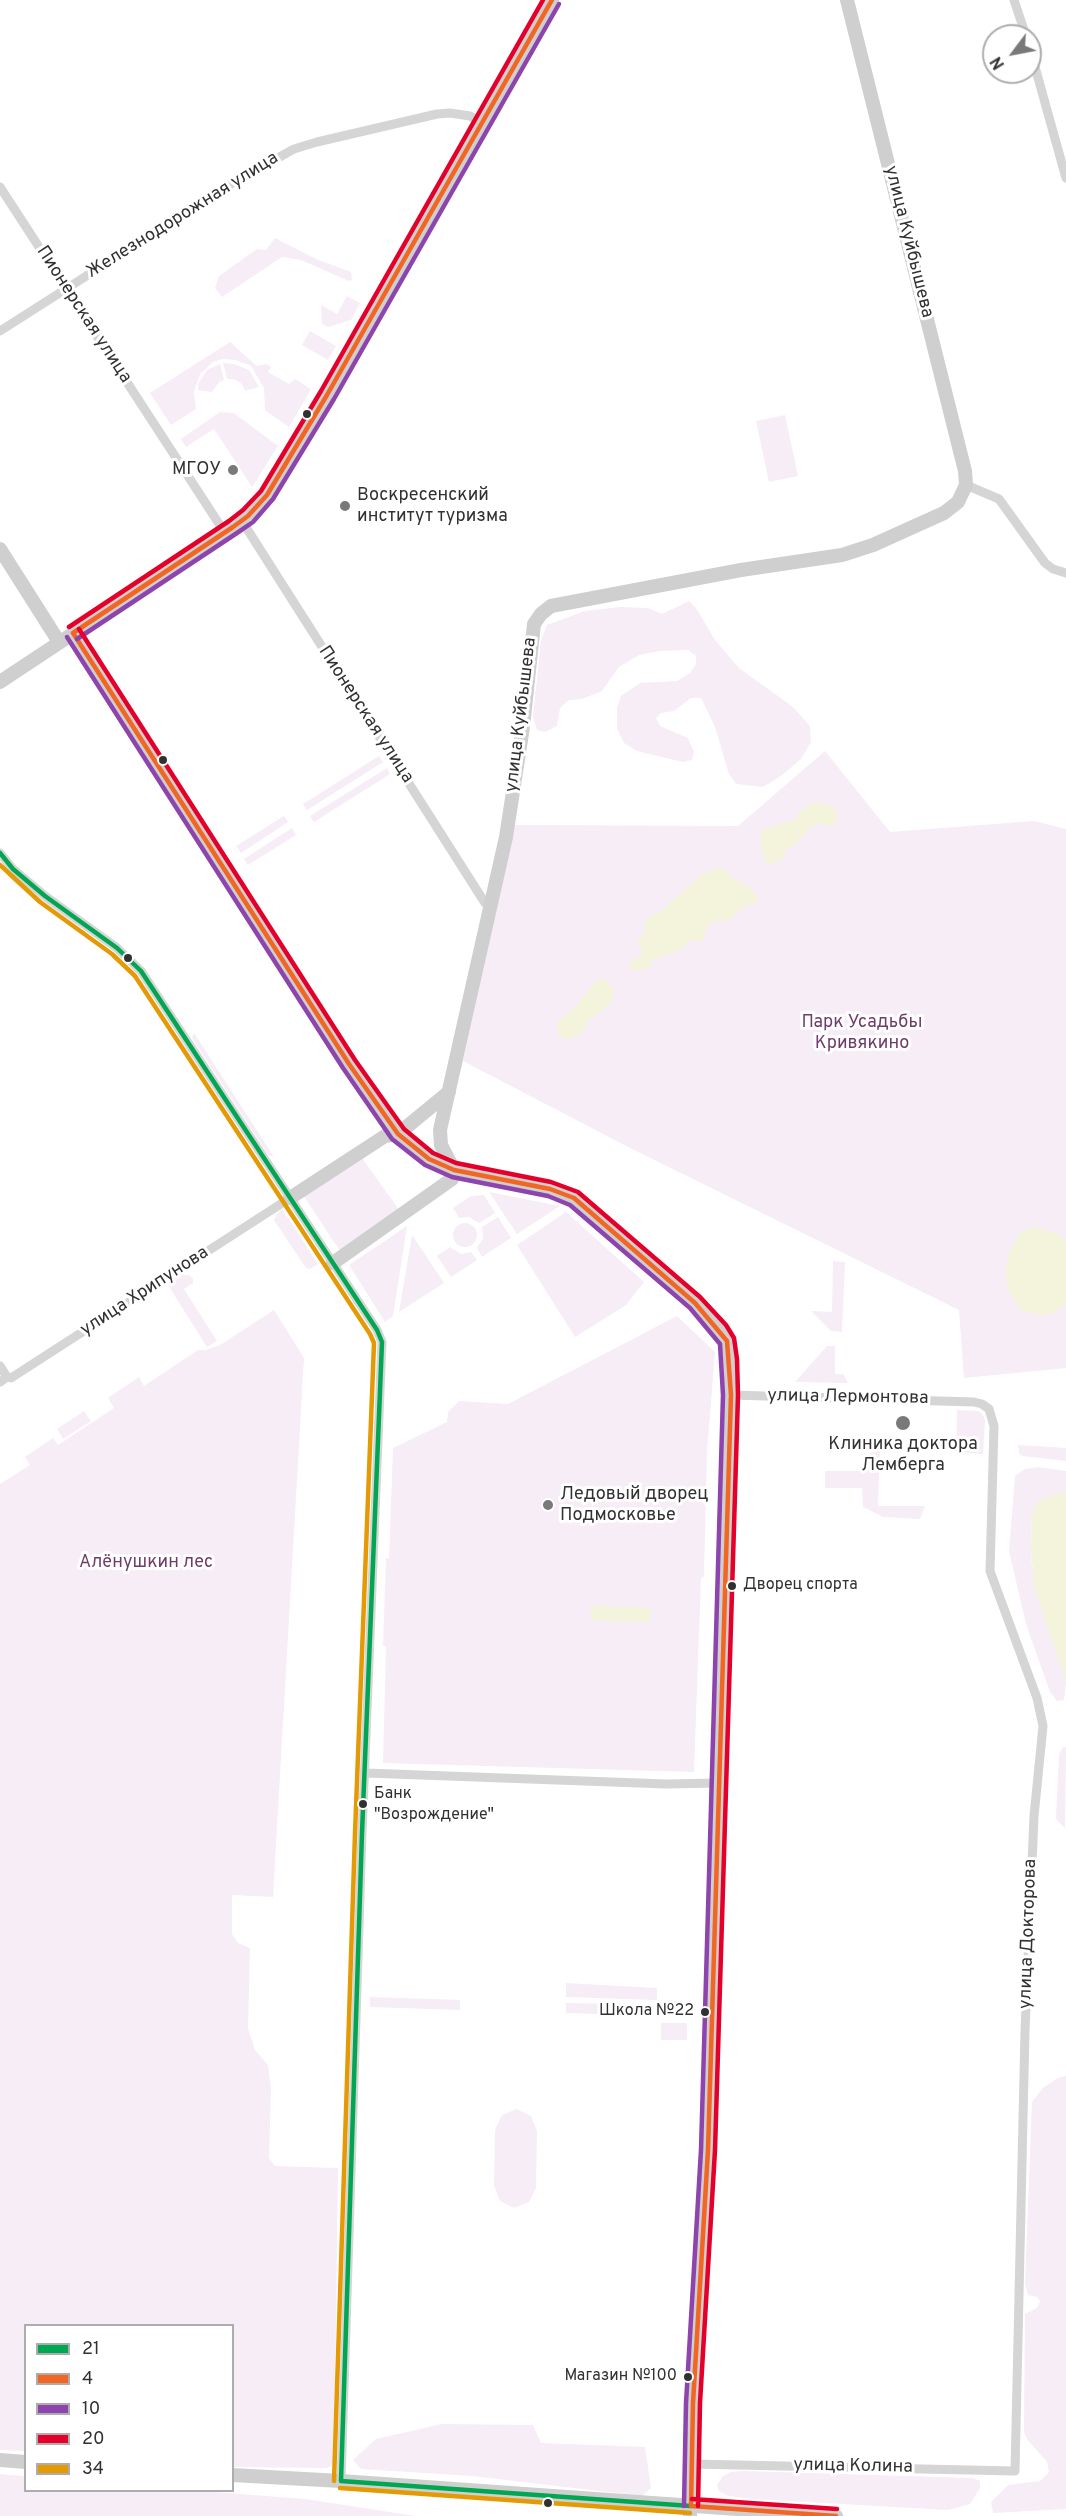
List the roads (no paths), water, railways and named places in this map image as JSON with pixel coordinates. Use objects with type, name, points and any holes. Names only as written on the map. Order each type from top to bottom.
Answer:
[{"type":"street","points":[[0,682],[225,533],[261,503],[552,0]]},
{"type":"street","name":"улица Куйбышева","points":[[454,1170],[440,1139],[506,837],[523,727],[534,624],[551,606],[741,570],[842,555],[863,549],[944,513],[958,502],[966,485],[961,457],[847,0]]},
{"type":"street","points":[[1014,0],[1022,24]]},
{"type":"street","points":[[1040,84],[1066,178]]},
{"type":"street","name":"Железнодорожная улица","points":[[0,331],[229,185],[294,149],[437,114],[470,116],[482,123]]},
{"type":"street","name":"Пионерская улица","points":[[0,187],[225,533]]},
{"type":"street","points":[[966,485],[999,499],[1045,563],[1053,569],[1066,573]]},
{"type":"street","name":"Пионерская улица","points":[[242,521],[486,903],[492,905]]},
{"type":"street","points":[[0,549],[59,642]]},
{"type":"street","points":[[73,633],[354,1072],[398,1134],[429,1159],[454,1170],[550,1189],[574,1198],[694,1304],[720,1330],[729,1348],[731,1395],[708,2150],[690,2511]]},
{"type":"street","points":[[0,853],[13,869],[117,948],[141,971],[377,1330],[382,1342],[366,1773],[361,1845],[341,2481]]},
{"type":"street","points":[[290,1198],[384,1136],[398,1134],[449,1092]]},
{"type":"street","points":[[333,1263],[452,1179],[454,1170]]},
{"type":"street","name":"улица Хрипунова","points":[[4,1380],[11,1378],[290,1198]]},
{"type":"street","points":[[0,1366],[4,1380]]},
{"type":"street","name":"улица Лермонтова","points":[[731,1395],[974,1401],[987,1407]]},
{"type":"street","name":"улица Докторова","points":[[987,1407],[992,1414],[994,1426],[990,1571],[1037,1698],[1043,1726],[1034,1816],[1024,2031],[1015,2471]]},
{"type":"street","points":[[366,1773],[666,1784],[719,1783]]},
{"type":"street","points":[[0,2460],[24,2462]]},
{"type":"street","name":"улица Колина","points":[[691,2464],[1015,2471]]},
{"type":"street","points":[[234,2475],[341,2481],[690,2511],[836,2516]]},
{"type":"place","name":"МГОУ","points":[[233,470]]},
{"type":"place","name":"Воскресенский институт туризма","points":[[345,506]]},
{"type":"place","name":"Клиника доктора Лемберга","points":[[903,1423]]},
{"type":"place","name":"Ледовый дворец Подмосковье","points":[[548,1505]]},
{"type":"place","name":"Дворец спорта","points":[[732,1586]]},
{"type":"place","name":"Банк \"Возрождение\"","points":[[363,1804]]},
{"type":"place","name":"Школа №22","points":[[705,2012]]},
{"type":"place","name":"Магазин №100","points":[[688,2377]]},
{"type":"park label","name":"Парк Усадьбы Кривякино","points":[[862,1033]]},
{"type":"park label","name":"Алёнушкин лес","points":[[146,1563]]}]
